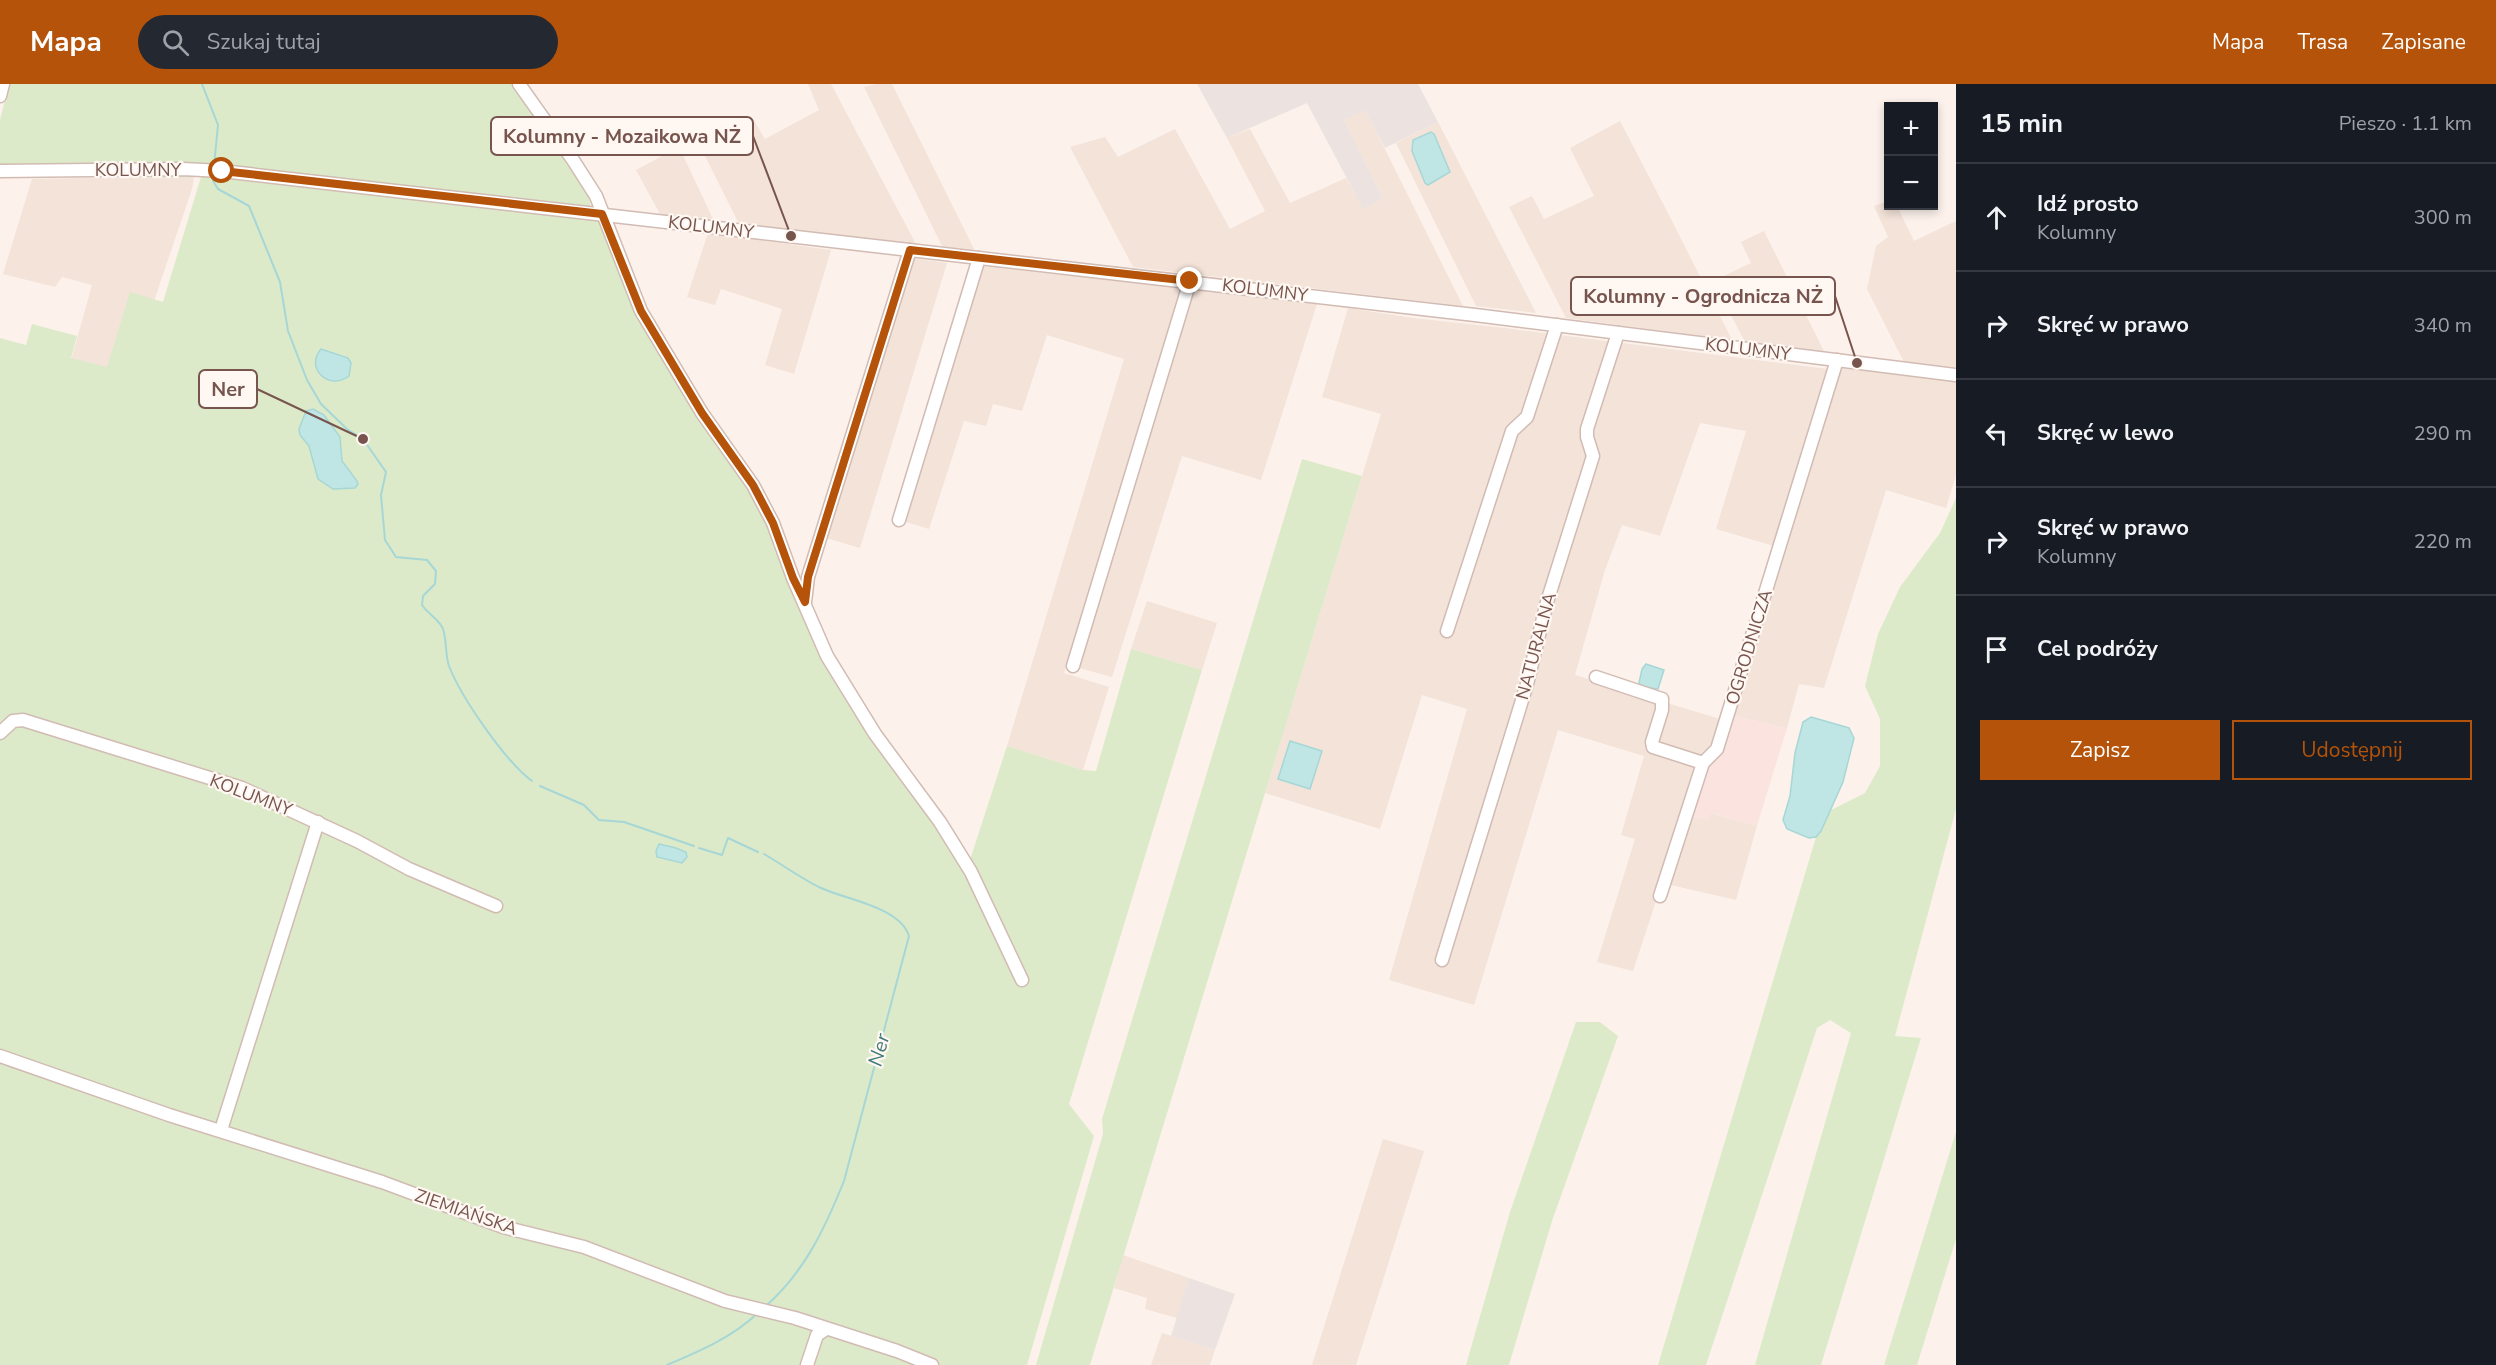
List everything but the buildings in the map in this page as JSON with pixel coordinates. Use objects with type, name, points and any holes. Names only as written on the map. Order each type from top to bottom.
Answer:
[{"type":"street","points":[[0,96],[3,84]]},
{"type":"street","points":[[519,84],[596,196],[641,311],[702,413],[753,485],[773,523],[793,578],[831,664],[875,734],[940,822],[971,872],[1022,980]]},
{"type":"street","name":"KOLUMNY","points":[[0,171],[222,171],[1190,281],[1956,375]]},
{"type":"street","points":[[805,602],[808,577],[910,250]]},
{"type":"street","points":[[899,520],[979,258]]},
{"type":"street","points":[[1073,666],[1190,281]]},
{"type":"street","points":[[1447,631],[1512,431],[1527,417],[1557,325]]},
{"type":"street","name":"NATURALNA","points":[[1442,960],[1524,694],[1547,602],[1593,456],[1587,429],[1618,333]]},
{"type":"street","name":"OGRODNICZA","points":[[1660,897],[1703,763],[1717,748],[1837,360]]},
{"type":"street","points":[[1596,676],[1662,699],[1662,710],[1652,742],[1653,747],[1703,763]]},
{"type":"street","name":"KOLUMNY","points":[[0,733],[13,721],[23,720],[242,788],[318,822],[409,869],[496,906]]},
{"type":"street","points":[[221,1130],[318,822]]},
{"type":"street","name":"ZIEMIAŃSKA","points":[[0,1056],[382,1182],[503,1227],[584,1246],[725,1301],[795,1318],[897,1351],[932,1365]]},
{"type":"street","points":[[807,1365],[817,1335],[826,1329]]},
{"type":"shaded area","points":[[808,84],[831,84],[916,244],[739,224],[699,144],[753,119],[765,139],[819,110]]},
{"type":"shaded area","points":[[892,84],[975,251],[943,248],[864,87]]},
{"type":"shaded area","points":[[1197,84],[1418,84],[1438,122],[1385,148],[1365,110],[1344,120],[1383,199],[1363,209],[1307,103],[1227,138]]},
{"type":"shaded area","points":[[1365,109],[1463,306],[1133,267],[1070,147],[1105,137],[1118,157],[1175,129],[1230,229],[1265,211],[1227,138],[1250,129],[1290,203],[1346,178],[1363,208],[1383,199],[1344,120]]},
{"type":"shaded area","points":[[1620,121],[1732,340],[1566,318],[1509,207],[1532,196],[1544,219],[1594,196],[1570,148]]},
{"type":"shaded area","points":[[1438,122],[1536,313],[1476,306],[1396,143]]},
{"type":"shaded area","points":[[679,147],[714,221],[660,214],[636,170]]},
{"type":"shaded area","points":[[194,176],[192,189],[153,304],[102,388],[65,382],[92,285],[62,277],[55,287],[3,274],[32,179]]},
{"type":"shaded area","points":[[1884,202],[1884,210],[1899,210],[1914,241],[1956,221],[1956,367],[1904,362],[1867,289],[1876,246],[1888,237],[1874,206]]},
{"type":"shaded area","points":[[1764,231],[1825,353],[1745,342],[1713,281],[1751,263],[1741,242]]},
{"type":"shaded area","points":[[708,233],[831,250],[794,374],[765,365],[782,309],[721,289],[715,305],[687,297]]},
{"type":"shaded area","points":[[912,258],[947,263],[860,548],[826,538]]},
{"type":"shaded area","points":[[982,266],[1183,288],[1064,673],[1109,687],[1083,770],[1007,746],[1124,359],[1047,335],[1022,411],[993,404],[986,426],[964,421],[929,529],[903,521]]},
{"type":"shaded area","points":[[1193,288],[1317,304],[1261,480],[1182,456],[1112,677],[1079,668]]},
{"type":"shaded area","points":[[1348,308],[1828,369],[1774,546],[1716,529],[1746,431],[1700,423],[1660,536],[1622,525],[1605,570],[1575,675],[1720,719],[1712,742],[1697,765],[1710,813],[1757,826],[1736,900],[1662,883],[1633,971],[1597,962],[1635,839],[1621,835],[1644,756],[1558,730],[1474,1005],[1389,980],[1467,709],[1422,695],[1380,829],[1265,793],[1381,414],[1322,397]]},
{"type":"shaded area","points":[[1840,368],[1956,382],[1956,475],[1946,508],[1886,490],[1824,688],[1799,684],[1787,728],[1734,716]]},
{"type":"shaded area","points":[[1147,601],[1217,623],[1202,670],[1131,649]]},
{"type":"shaded area","points":[[1734,716],[1787,728],[1757,826],[1711,813],[1708,821],[1690,817],[1705,768],[1719,757]]},
{"type":"shaded area","points":[[1383,1139],[1424,1151],[1356,1365],[1312,1365]]},
{"type":"shaded area","points":[[1123,1255],[1189,1278],[1177,1318],[1145,1309],[1147,1298],[1114,1288]]},
{"type":"shaded area","points":[[1189,1278],[1235,1294],[1215,1350],[1171,1336]]},
{"type":"shaded area","points":[[1162,1333],[1215,1350],[1210,1365],[1151,1365]]},
{"type":"green space","points":[[9,84],[513,84],[571,162],[588,193],[590,204],[606,224],[633,298],[757,498],[821,645],[968,866],[1007,746],[1083,770],[1096,771],[1131,649],[1202,670],[1069,1104],[1094,1136],[1027,1365],[0,1365],[0,338],[26,345],[32,324],[77,336],[71,358],[107,367],[130,292],[163,302],[201,177],[124,178],[128,163],[0,168],[0,120]]},
{"type":"green space","points":[[1302,459],[1362,476],[1090,1365],[1036,1365],[1103,1134],[1102,1119]]},
{"type":"green space","points":[[1956,498],[1956,809],[1895,1036],[1921,1038],[1821,1365],[1755,1365],[1851,1033],[1830,1020],[1817,1028],[1706,1365],[1658,1365],[1816,837],[1831,810],[1865,793],[1880,766],[1880,719],[1865,686],[1878,634],[1900,587],[1940,533]]},
{"type":"green space","points":[[1576,1022],[1600,1022],[1618,1036],[1552,1221],[1509,1365],[1466,1365],[1510,1212]]},
{"type":"green space","points":[[1956,1132],[1956,1239],[1917,1365],[1884,1365]]},
{"type":"water","points":[[1431,132],[1434,134],[1450,172],[1428,185],[1425,183],[1412,151],[1413,140]]},
{"type":"water","points":[[321,349],[348,358],[351,363],[349,376],[334,381],[322,376],[316,364]]},
{"type":"water","points":[[313,409],[324,415],[340,437],[342,461],[357,481],[355,488],[333,489],[318,479],[309,446],[300,435],[299,429],[306,411]]},
{"type":"water","points":[[1646,664],[1664,670],[1658,689],[1644,687],[1639,683],[1642,669]]},
{"type":"water","points":[[1811,717],[1849,728],[1854,738],[1843,782],[1821,831],[1816,837],[1809,838],[1787,829],[1783,820],[1790,796],[1795,753],[1803,722]]},
{"type":"water","points":[[1290,741],[1322,751],[1310,789],[1278,779]]},
{"type":"water","points":[[659,844],[686,852],[687,857],[682,863],[657,857],[656,851]]},
{"type":"waterway","name":"Ner","points":[[202,84],[218,125],[214,166]]},
{"type":"waterway","name":"Ner","points":[[214,175],[213,181],[218,189],[249,206],[280,282],[288,331],[307,380],[321,404],[347,429],[363,439],[386,472],[381,495],[385,540],[396,557],[427,560],[436,571],[435,584],[423,596],[422,605],[443,629],[449,666],[455,679],[473,711],[497,744],[521,772],[532,781]]},
{"type":"waterway","name":"Ner","points":[[540,786],[584,805],[599,820],[624,822],[694,846]]},
{"type":"waterway","name":"Ner","points":[[699,848],[722,855],[728,838],[758,852]]},
{"type":"waterway","name":"Ner","points":[[764,854],[821,888],[884,911],[904,926],[909,936],[844,1181],[813,1248],[792,1278],[767,1305]]},
{"type":"waterway","name":"Ner","points":[[667,1365],[726,1337],[758,1313]]},
{"type":"place","name":"Kolumny - Mozaikowa NŻ","points":[[791,236]]},
{"type":"place","name":"Kolumny - Ogrodnicza NŻ","points":[[1857,363]]},
{"type":"place","name":"Ner","points":[[363,439]]},
{"type":"route","points":[[222,171],[602,214],[641,311],[702,413],[753,485],[773,523],[793,578],[805,602],[808,577],[910,250],[1190,281]]}]
